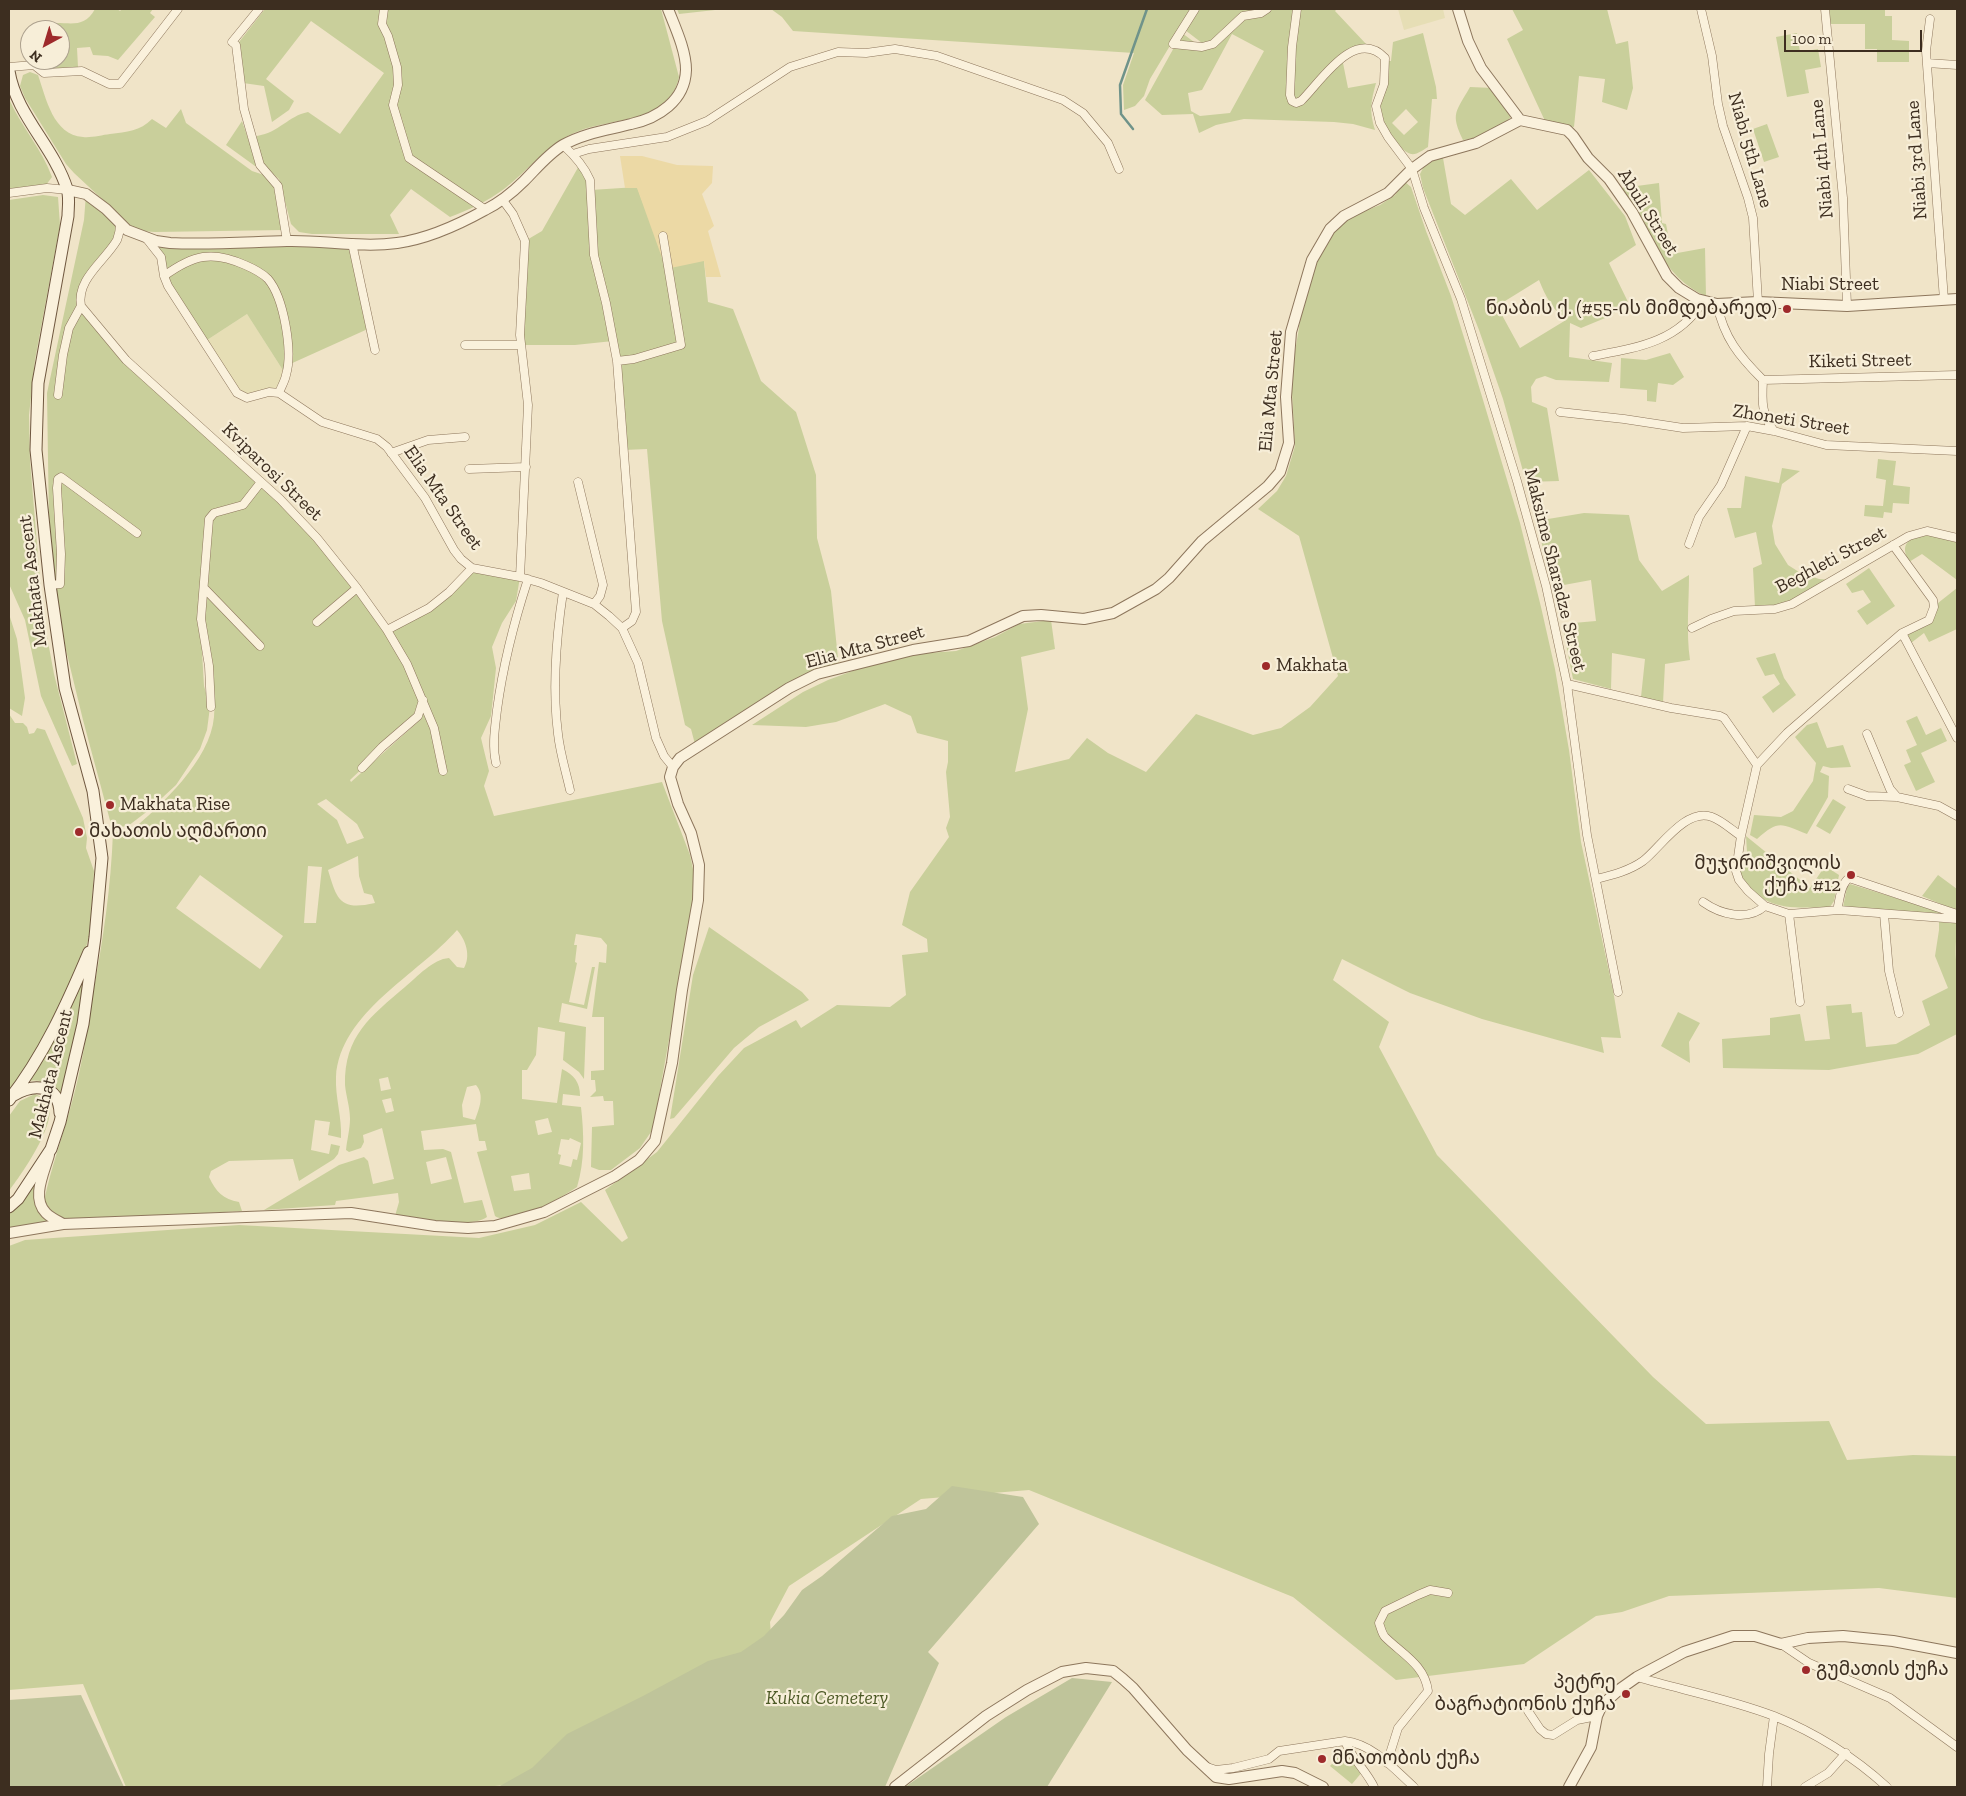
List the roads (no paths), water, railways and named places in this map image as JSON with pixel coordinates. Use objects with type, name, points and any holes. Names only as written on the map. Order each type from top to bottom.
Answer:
[{"type":"main road","points":[[9,71],[11,86],[26,115],[45,142],[68,190]]},
{"type":"main road","name":"Makhata Ascent","points":[[9,1207],[18,1200],[51,1149],[60,1122],[83,1024],[95,937],[102,858],[100,831],[93,790],[65,688],[50,585],[36,450],[38,383],[68,216],[68,190]]},
{"type":"main road","name":"Makhata Ascent","points":[[10,1098],[46,1044],[68,1003],[95,937]]},
{"type":"main road","points":[[10,1098],[24,1089],[35,1087],[45,1089],[53,1093],[60,1104],[60,1122]]},
{"type":"street","points":[[9,67],[34,65],[44,73],[82,71],[109,84],[120,84],[178,9]]},
{"type":"street","points":[[258,9],[232,42],[236,45],[244,109],[260,165],[278,186],[287,241]]},
{"type":"street","points":[[384,9],[382,24],[388,36],[397,67],[398,85],[393,105],[409,158],[486,210]]},
{"type":"street","points":[[9,193],[47,188],[86,194],[106,209],[127,230],[144,237],[170,243],[264,243],[287,241],[395,244],[431,235],[486,210],[512,192],[533,170],[563,145],[599,130],[633,124],[656,115],[677,99],[686,71],[683,52],[668,9]]},
{"type":"street","points":[[1195,9],[1173,44],[1202,46],[1213,44],[1243,16],[1261,13],[1267,9]]},
{"type":"street","name":"Maksime Sharadze Street","points":[[1297,9],[1290,80],[1292,101],[1301,101],[1337,60],[1354,51],[1367,49],[1378,51],[1385,58],[1384,84],[1376,106],[1380,123],[1412,169],[1424,208],[1461,299],[1517,480],[1546,586],[1567,684],[1587,835],[1618,992]]},
{"type":"street","points":[[1458,9],[1468,41],[1480,68],[1520,120]]},
{"type":"street","name":"Niabi 5th Lane","points":[[1701,9],[1712,56],[1718,104],[1723,126],[1753,218],[1758,302]]},
{"type":"street","name":"Niabi 4th Lane","points":[[1825,9],[1843,198],[1847,306]]},
{"type":"street","name":"Niabi 3rd Lane","points":[[1930,19],[1926,51],[1944,300]]},
{"type":"street","points":[[573,154],[589,149],[667,137],[707,121],[790,67],[838,52],[866,53],[894,49],[937,56],[1063,100],[1083,113],[1108,143],[1119,169]]},
{"type":"street","points":[[1927,63],[1957,65]]},
{"type":"street","name":"Elia Mta Street","points":[[279,393],[322,422],[377,440],[391,453],[424,498],[454,550],[472,568],[524,578],[594,604],[622,628],[638,663],[656,738],[664,756],[672,767],[680,758],[789,688],[817,674],[913,650],[969,641],[1022,616],[1041,615],[1084,620],[1113,613],[1156,589],[1169,578],[1202,541],[1268,486],[1280,472],[1288,443],[1286,397],[1291,332],[1312,260],[1321,242],[1335,222],[1357,208],[1388,193],[1412,169],[1430,156],[1445,150],[1476,144],[1520,120]]},
{"type":"street","name":"Abuli Street","points":[[1520,120],[1567,130],[1588,158],[1609,179],[1632,212],[1667,276],[1679,288],[1703,301]]},
{"type":"street","points":[[563,145],[587,172],[590,180],[594,255],[606,303],[617,362],[636,612],[632,621],[622,628]]},
{"type":"street","points":[[496,763],[494,734],[500,684],[524,578],[528,405],[520,335],[525,241],[514,214],[502,199]]},
{"type":"street","points":[[58,395],[63,355],[70,328],[81,306],[80,298],[82,291],[89,276],[116,241],[120,224]]},
{"type":"street","points":[[617,362],[634,359],[680,345],[663,236]]},
{"type":"street","points":[[144,237],[161,257],[164,276],[168,286],[237,393],[247,398],[269,392],[279,393],[288,365],[287,337],[284,313],[268,279],[230,258],[207,255],[190,260],[164,276]]},
{"type":"street","points":[[352,243],[375,350]]},
{"type":"street","name":"Niabi Street","points":[[1703,301],[1717,304],[1758,302],[1847,306],[1957,298]]},
{"type":"street","points":[[1593,356],[1637,348],[1659,340],[1692,319],[1703,301]]},
{"type":"street","points":[[1717,304],[1725,331],[1733,347],[1763,380],[1762,406],[1767,422],[1774,431]]},
{"type":"street","name":"Kviparosi Street","points":[[81,306],[126,360],[261,482],[318,538],[357,588],[387,630],[407,664],[434,728],[443,771]]},
{"type":"street","points":[[465,345],[521,345]]},
{"type":"street","name":"Kiketi Street","points":[[1763,380],[1957,375]]},
{"type":"street","name":"Zhoneti Street","points":[[1560,412],[1684,428],[1747,426],[1826,445],[1957,451]]},
{"type":"street","points":[[1689,544],[1699,517],[1721,485],[1747,426]]},
{"type":"street","points":[[391,453],[428,440],[465,437]]},
{"type":"street","points":[[469,469],[526,467]]},
{"type":"street","points":[[50,585],[60,584],[61,554],[57,488],[58,479],[61,477],[137,533]]},
{"type":"street","points":[[212,707],[209,666],[201,619],[209,519],[214,513],[243,505],[261,482]]},
{"type":"street","points":[[578,482],[603,585],[600,596],[594,604]]},
{"type":"street","name":"Beghleti Street","points":[[1692,628],[1734,611],[1774,608],[1792,604],[1909,536],[1928,532],[1957,538]]},
{"type":"street","points":[[1893,545],[1933,600],[1934,607],[1929,620],[1902,633],[1788,733],[1757,765],[1741,836],[1736,871],[1739,880],[1748,891],[1765,906],[1790,914],[1839,910],[1957,919]]},
{"type":"street","points":[[387,630],[429,608],[449,592],[472,568]]},
{"type":"street","points":[[204,588],[260,646]]},
{"type":"street","points":[[317,622],[357,588]]},
{"type":"street","points":[[563,592],[556,640],[556,688],[558,734],[570,790]]},
{"type":"street","points":[[1902,633],[1957,738]]},
{"type":"street","points":[[1567,684],[1672,708],[1720,716],[1724,718],[1757,765]]},
{"type":"street","points":[[362,768],[382,747],[418,716],[423,700]]},
{"type":"street","points":[[1867,734],[1890,789],[1897,797]]},
{"type":"street","points":[[9,1233],[64,1224],[351,1213],[435,1226],[468,1228],[495,1226],[544,1212],[614,1176],[639,1160],[655,1141],[672,1063],[682,990],[698,900],[699,865],[691,833],[678,804],[670,777],[672,767]]},
{"type":"street","points":[[1848,789],[1867,796],[1897,797],[1939,806],[1957,816]]},
{"type":"street","points":[[1596,879],[1628,870],[1644,860],[1677,827],[1695,817],[1711,816],[1741,836]]},
{"type":"street","points":[[1839,910],[1838,906],[1843,885],[1849,878],[1957,914]]},
{"type":"street","points":[[1703,902],[1714,910],[1742,915],[1759,912],[1765,906]]},
{"type":"street","points":[[1790,914],[1800,1002]]},
{"type":"street","points":[[1884,914],[1889,970],[1899,1013]]},
{"type":"street","points":[[51,1149],[39,1199],[47,1214],[64,1224]]},
{"type":"street","points":[[1387,1763],[1398,1728],[1428,1691],[1427,1681],[1421,1670],[1384,1636],[1379,1623],[1385,1611],[1418,1595],[1430,1590],[1448,1593]]},
{"type":"street","points":[[1570,1787],[1591,1748],[1597,1716],[1602,1705],[1637,1677],[1684,1652],[1733,1636],[1755,1636],[1781,1644],[1809,1663],[1890,1698],[1957,1747]]},
{"type":"street","points":[[1781,1644],[1808,1638],[1843,1636],[1893,1641],[1957,1653]]},
{"type":"street","points":[[894,1787],[986,1716],[1027,1690],[1062,1672],[1086,1668],[1113,1671],[1122,1678],[1133,1688],[1159,1720],[1216,1777],[1229,1780],[1282,1771],[1295,1773],[1323,1787]]},
{"type":"street","points":[[1637,1677],[1774,1716],[1809,1732],[1846,1753],[1887,1787]]},
{"type":"street","points":[[1528,1711],[1540,1729],[1546,1734],[1553,1735],[1577,1720],[1597,1716]]},
{"type":"street","points":[[1767,1787],[1774,1716]]},
{"type":"street","points":[[1345,1741],[1348,1750],[1369,1777],[1374,1787]]},
{"type":"street","points":[[1235,1778],[1270,1759],[1279,1751],[1345,1741],[1356,1742],[1368,1747],[1414,1787]]},
{"type":"street","points":[[1805,1787],[1828,1773],[1846,1753]]},
{"type":"waterway","points":[[1133,129],[1121,114],[1120,85],[1147,9]]},
{"type":"place","name":"ნიაბის ქ. (#55-ის მიმდებარედ)","points":[[1787,309]]},
{"type":"place","name":"Makhata","points":[[1266,666]]},
{"type":"place","name":"Makhata Rise","points":[[110,805]]},
{"type":"place","name":"მახათის აღმართი","points":[[79,832]]},
{"type":"place","name":"მუჯირიშვილის ქუჩა #12","points":[[1851,875]]},
{"type":"place","name":"გუმათის ქუჩა","points":[[1806,1670]]},
{"type":"place","name":"პეტრე ბაგრატიონის ქუჩა","points":[[1626,1694]]},
{"type":"place","name":"მნათობის ქუჩა","points":[[1322,1759]]},
{"type":"park label","name":"Kukia Cemetery","points":[[827,1699]]}]
